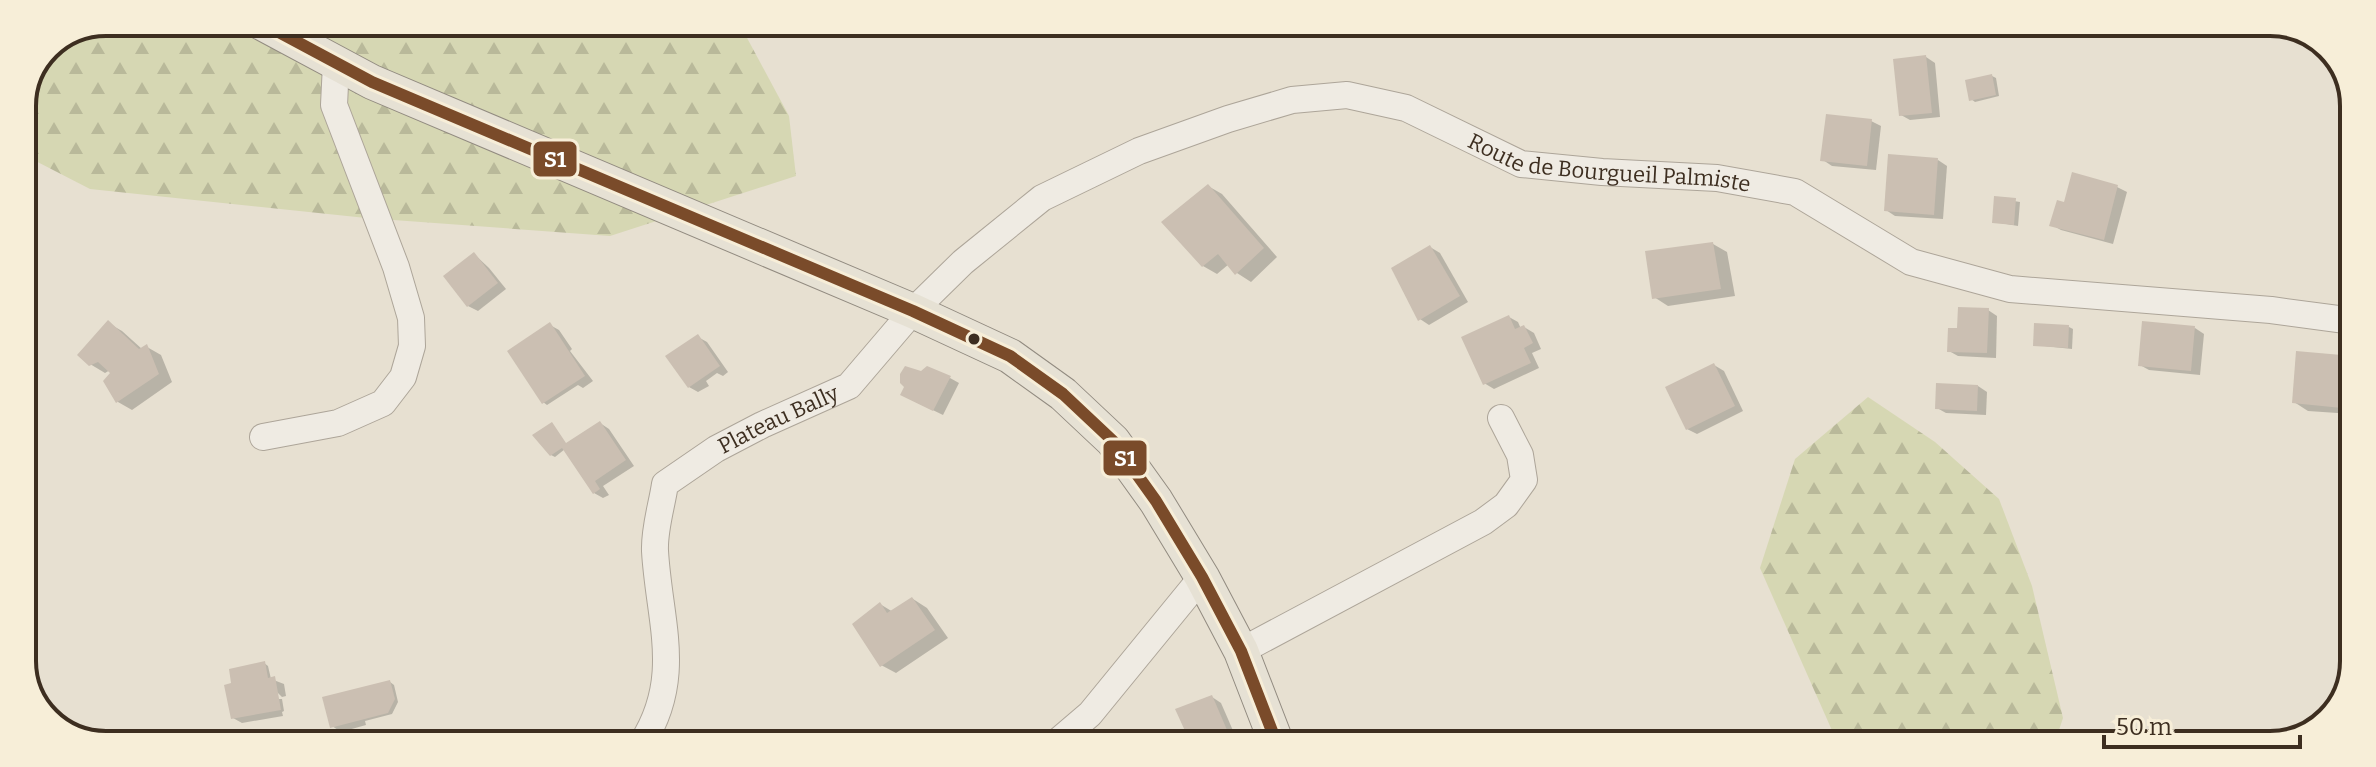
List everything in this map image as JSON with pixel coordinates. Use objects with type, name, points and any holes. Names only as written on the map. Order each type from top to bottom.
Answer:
[{"type":"main road","points":[[285,36],[372,82],[913,311],[1010,356],[1063,394],[1113,441],[1156,501],[1202,577],[1241,651],[1272,731]]},
{"type":"street","points":[[263,437],[338,423],[383,403],[403,377],[412,346],[411,318],[396,267],[334,105],[336,64]]},
{"type":"street","name":"Route de Bourgueil Palmiste","points":[[913,311],[963,262],[1042,198],[1139,151],[1228,119],[1292,100],[1347,95],[1406,108],[1521,164],[1717,178],[1795,192],[1911,262],[2010,289],[2271,310],[2340,319]]},
{"type":"street","name":"Plateau Bally","points":[[649,731],[667,678],[664,619],[655,548],[665,484],[716,449],[849,386],[913,311]]},
{"type":"street","points":[[1241,651],[1483,522],[1506,505],[1524,480],[1520,455],[1501,418]]},
{"type":"street","points":[[1070,731],[1090,714],[1202,577]]},
{"type":"green space","points":[[106,36],[746,36],[789,116],[796,176],[610,236],[366,218],[90,189],[36,161],[37,92],[41,79],[56,56],[79,41]]},
{"type":"green space","points":[[1868,397],[1935,442],[1999,499],[2032,586],[2063,718],[2059,731],[1832,731],[1760,568],[1795,459]]},
{"type":"building","points":[[1926,55],[1932,113],[1899,116],[1893,59]]},
{"type":"building","points":[[1992,74],[1996,95],[1969,101],[1965,80]]},
{"type":"building","points":[[1826,114],[1872,119],[1867,166],[1820,161]]},
{"type":"building","points":[[1888,154],[1938,158],[1934,215],[1884,211]]},
{"type":"building","points":[[2072,172],[2118,185],[2104,240],[2049,226],[2057,200],[2064,202]]},
{"type":"building","points":[[1208,184],[1264,248],[1235,275],[1218,254],[1202,267],[1161,222]]},
{"type":"building","points":[[1994,196],[2016,198],[2014,225],[1992,223]]},
{"type":"building","points":[[1713,242],[1721,289],[1652,299],[1645,251]]},
{"type":"building","points":[[1430,245],[1460,296],[1418,321],[1391,268]]},
{"type":"building","points":[[474,252],[498,283],[467,307],[443,276]]},
{"type":"building","points":[[1958,307],[1989,308],[1987,353],[1947,352],[1948,328],[1957,328]]},
{"type":"building","points":[[1509,315],[1515,329],[1524,325],[1533,343],[1524,348],[1531,363],[1483,385],[1461,337]]},
{"type":"building","points":[[108,320],[139,349],[147,344],[159,374],[116,403],[103,381],[110,373],[98,362],[89,366],[77,355]]},
{"type":"building","points":[[2142,321],[2195,326],[2191,371],[2138,366]]},
{"type":"building","points":[[550,322],[585,376],[542,404],[507,351]]},
{"type":"building","points":[[2034,323],[2069,325],[2068,348],[2033,346]]},
{"type":"building","points":[[698,334],[720,366],[688,388],[665,356]]},
{"type":"building","points":[[2296,351],[2340,355],[2340,408],[2292,403]]},
{"type":"building","points":[[1714,363],[1735,406],[1686,430],[1665,387]]},
{"type":"building","points":[[905,366],[921,371],[927,366],[951,376],[933,411],[900,395],[904,387],[900,383],[900,374]]},
{"type":"building","points":[[1936,383],[1978,385],[1977,411],[1935,409]]},
{"type":"building","points":[[600,421],[626,460],[595,481],[600,489],[593,494],[562,448],[550,456],[532,435],[552,422],[566,443]]},
{"type":"building","points":[[912,597],[935,630],[880,667],[852,624],[880,602],[887,613]]},
{"type":"building","points":[[265,661],[268,678],[275,676],[281,710],[231,719],[224,685],[231,683],[229,669]]},
{"type":"building","points":[[390,680],[395,699],[388,713],[330,728],[322,697]]},
{"type":"building","points":[[1212,695],[1227,731],[1185,731],[1175,709]]},
{"type":"transit line","name":"S1","points":[[286,36],[372,82],[913,311],[1010,356],[1063,394],[1113,441],[1156,501],[1202,577],[1241,651],[1272,731]]}]
